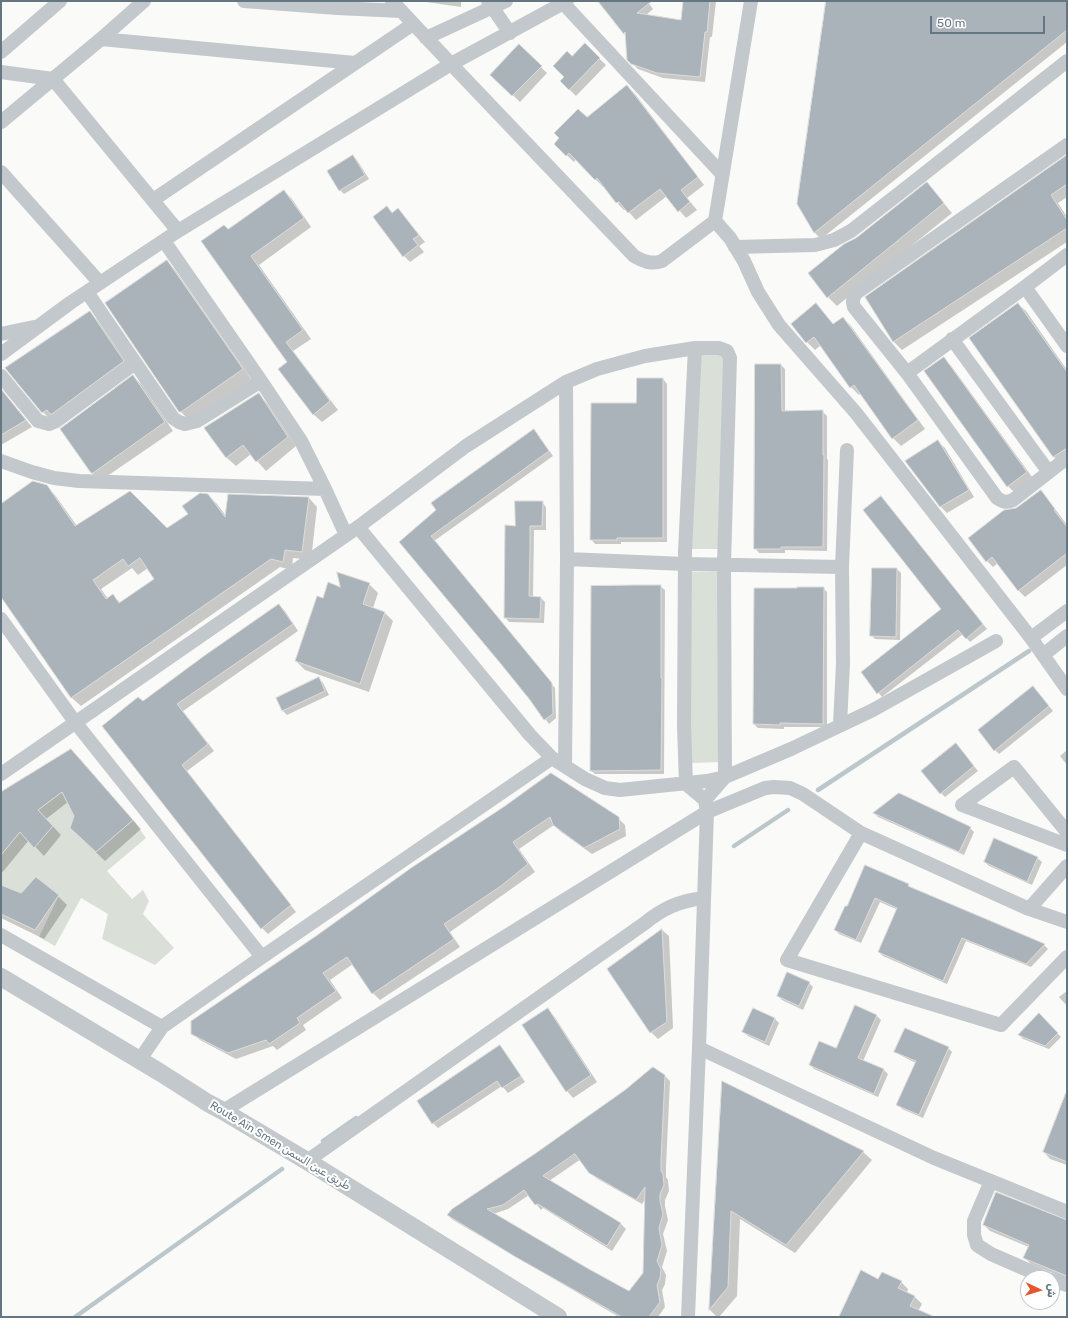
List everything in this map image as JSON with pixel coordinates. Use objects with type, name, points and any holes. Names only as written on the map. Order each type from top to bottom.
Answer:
[{"type":"street","points":[[1,52],[60,1]]},
{"type":"street","points":[[1,122],[101,39],[144,1]]},
{"type":"street","points":[[244,1],[337,8],[397,6],[634,256],[644,262],[652,263],[662,261],[715,221],[751,1]]},
{"type":"street","points":[[426,38],[490,4],[506,1]]},
{"type":"street","points":[[1,354],[70,303],[178,231],[451,64],[565,2],[722,174]]},
{"type":"street","points":[[490,4],[510,33]]},
{"type":"street","points":[[153,200],[413,24]]},
{"type":"street","points":[[101,39],[355,63]]},
{"type":"street","points":[[735,246],[808,245],[834,240],[851,231],[1067,61]]},
{"type":"street","points":[[1,72],[53,79],[178,231]]},
{"type":"street","points":[[1067,145],[856,293],[853,298],[854,307],[907,373],[997,498],[1002,502],[1013,500],[1048,471],[1067,458]]},
{"type":"street","points":[[1,172],[100,283]]},
{"type":"street","points":[[715,221],[735,246],[744,261],[758,292],[779,325],[856,413],[1031,638],[1067,689]]},
{"type":"street","points":[[164,241],[301,441],[346,535]]},
{"type":"street","points":[[907,373],[952,339],[1025,288],[1067,255]]},
{"type":"street","points":[[1025,288],[1067,346]]},
{"type":"street","points":[[87,292],[173,418],[179,422],[185,424],[197,421],[261,381]]},
{"type":"street","points":[[1,334],[40,326]]},
{"type":"street","points":[[952,339],[1048,471]]},
{"type":"street","points":[[695,348],[685,564],[684,725],[686,784],[706,806]]},
{"type":"street","points":[[1,774],[358,527],[466,446],[566,382],[597,369],[645,356],[695,348],[719,348],[727,351],[730,358],[724,564],[725,777],[706,806],[699,1048],[688,1317]]},
{"type":"street","points":[[1,376],[38,421],[49,424],[56,421],[135,363]]},
{"type":"street","points":[[565,766],[567,560],[566,382]]},
{"type":"street","points":[[840,724],[842,663],[842,567],[847,450]]},
{"type":"street","points":[[1,461],[54,478],[79,481],[325,489]]},
{"type":"street","points":[[358,527],[530,735],[552,758],[585,779],[605,788],[620,790],[686,784],[725,777],[791,749],[840,724],[873,710],[996,641]]},
{"type":"street","points":[[567,560],[842,567]]},
{"type":"street","points":[[1031,638],[1067,611]]},
{"type":"street","points":[[1,619],[75,722],[262,957]]},
{"type":"street","points":[[1042,654],[1067,636]]},
{"type":"street","points":[[139,1060],[162,1027],[552,758]]},
{"type":"street","points":[[1067,832],[1014,767],[962,805],[1067,845]]},
{"type":"street","points":[[223,1111],[706,806],[765,788],[790,788],[803,794],[861,833],[1029,909],[1067,922]]},
{"type":"street","points":[[861,833],[787,960],[1001,1025],[1067,957]]},
{"type":"street","points":[[1029,909],[1067,866]]},
{"type":"street","points":[[307,1161],[645,923],[654,915],[676,903],[703,898]]},
{"type":"street","points":[[1,935],[162,1027]]},
{"type":"street","name":"Route Aïn Smen طريق عين السمن","points":[[1,977],[208,1103],[307,1161],[558,1317]]},
{"type":"street","points":[[699,1048],[934,1158],[1067,1212]]},
{"type":"street","points":[[991,1181],[974,1221],[974,1235],[977,1245],[991,1254],[1028,1270]]},
{"type":"shaded area","points":[[698,353],[724,353],[720,549],[685,549]]},
{"type":"shaded area","points":[[685,572],[722,572],[720,762],[691,763]]},
{"type":"shaded area","points":[[62,792],[74,816],[70,828],[96,852],[133,820],[146,838],[107,871],[132,899],[143,890],[149,901],[143,914],[174,948],[155,965],[102,939],[108,914],[81,898],[55,946],[39,937],[59,895],[36,877],[21,893],[1,885],[1,855],[20,832],[53,826],[38,810]]},
{"type":"building","points":[[598,1],[652,1],[637,13],[681,20],[683,1],[710,1],[700,77],[657,73],[631,64],[627,60],[625,32],[624,34]]},
{"type":"building","points":[[826,1],[1067,1],[1067,30],[814,233],[797,204]]},
{"type":"building","points":[[585,43],[600,58],[569,90],[560,81],[564,77],[553,66],[567,51],[572,56]]},
{"type":"building","points":[[519,44],[542,66],[512,96],[490,75]]},
{"type":"building","points":[[627,85],[698,177],[681,190],[690,202],[678,212],[660,189],[628,213],[619,202],[616,203],[597,178],[595,180],[569,153],[566,156],[554,144],[559,138],[554,133],[578,109],[587,117]]},
{"type":"building","points":[[353,155],[365,175],[339,191],[327,171]]},
{"type":"building","points":[[1067,155],[1067,184],[1051,195],[1067,220],[1067,228],[893,342],[865,297]]},
{"type":"building","points":[[927,182],[944,203],[827,298],[808,273],[844,244],[856,238]]},
{"type":"building","points":[[284,190],[304,218],[251,256],[303,330],[286,342],[330,401],[313,415],[278,369],[287,362],[201,241],[224,225],[228,229]]},
{"type":"building","points":[[387,206],[392,213],[398,208],[419,235],[413,239],[418,245],[403,257],[373,217]]},
{"type":"building","points":[[167,260],[243,369],[181,412],[179,412],[105,303]]},
{"type":"building","points":[[816,303],[833,324],[843,317],[918,420],[892,439],[854,385],[850,388],[814,337],[806,343],[791,324]]},
{"type":"building","points":[[1018,303],[1067,372],[1067,448],[1053,457],[969,338]]},
{"type":"building","points":[[90,311],[124,361],[52,414],[50,414],[47,410],[42,413],[5,368]]},
{"type":"building","points":[[944,357],[1027,472],[1007,487],[924,371]]},
{"type":"building","points":[[755,364],[781,364],[782,411],[823,410],[823,547],[781,547],[781,549],[754,549]]},
{"type":"building","points":[[133,375],[165,422],[91,473],[60,429]]},
{"type":"building","points":[[637,378],[663,378],[663,538],[617,538],[617,540],[590,540],[591,403],[636,403]]},
{"type":"building","points":[[1,389],[26,420],[1,435]]},
{"type":"building","points":[[259,393],[288,437],[256,462],[243,445],[226,458],[204,428]]},
{"type":"building","points":[[534,429],[549,451],[431,536],[552,683],[553,714],[544,720],[501,664],[399,542],[436,510],[431,503]]},
{"type":"building","points":[[938,440],[969,490],[940,507],[905,461]]},
{"type":"building","points":[[33,481],[47,485],[75,526],[130,491],[167,528],[188,514],[182,506],[200,493],[208,494],[225,517],[228,494],[309,497],[302,552],[285,550],[283,562],[271,559],[71,698],[1,597],[1,504]],"holes":[[[140,558],[154,579],[119,603],[113,594],[106,599],[93,580],[123,559],[128,566]]]},
{"type":"building","points":[[1041,490],[1067,527],[1067,553],[1018,591],[992,557],[986,562],[968,538],[1004,510],[1016,508]]},
{"type":"building","points":[[881,496],[983,624],[966,639],[958,630],[877,694],[861,672],[941,609],[863,510]]},
{"type":"building","points":[[515,501],[543,501],[542,526],[530,526],[529,596],[541,597],[540,619],[504,618],[505,525],[515,526]]},
{"type":"building","points":[[872,568],[897,568],[896,637],[870,636]]},
{"type":"building","points":[[337,572],[370,583],[363,604],[385,612],[360,684],[295,661],[317,596],[323,598],[328,582],[340,587]]},
{"type":"building","points":[[661,585],[661,770],[590,771],[591,586]]},
{"type":"building","points":[[824,587],[823,724],[753,724],[754,588]]},
{"type":"building","points":[[279,604],[293,624],[177,704],[208,744],[182,765],[291,905],[261,929],[102,726],[138,697],[143,701],[204,656]]},
{"type":"building","points":[[319,677],[325,691],[282,711],[276,698]]},
{"type":"building","points":[[1033,686],[1049,706],[994,751],[978,730]]},
{"type":"building","points":[[956,743],[974,766],[940,794],[921,771]]},
{"type":"building","points":[[71,749],[133,820],[96,852],[70,828],[74,816],[62,792],[38,810],[53,826],[34,848],[20,832],[1,855],[1,792]]},
{"type":"building","points":[[551,773],[619,817],[620,829],[584,848],[553,825],[550,817],[513,842],[528,864],[501,886],[444,924],[454,939],[372,994],[347,957],[323,973],[336,991],[297,1018],[300,1023],[269,1044],[266,1040],[228,1053],[191,1034],[191,1021]]},
{"type":"building","points":[[899,793],[971,827],[959,852],[873,813]]},
{"type":"building","points":[[994,838],[1038,857],[1027,882],[984,862]]},
{"type":"building","points":[[865,865],[909,884],[908,886],[1045,944],[1026,964],[962,938],[943,981],[878,952],[897,908],[875,898],[856,940],[834,930],[845,906],[847,906]]},
{"type":"building","points":[[36,877],[59,895],[35,930],[1,914],[1,885],[21,893]]},
{"type":"building","points":[[662,929],[667,1022],[650,1033],[607,969]]},
{"type":"building","points":[[787,972],[810,982],[799,1006],[777,996]]},
{"type":"building","points":[[855,1005],[877,1015],[858,1058],[884,1069],[874,1094],[809,1065],[819,1041],[836,1048]]},
{"type":"building","points":[[548,1008],[591,1075],[566,1092],[522,1025]]},
{"type":"building","points":[[753,1008],[775,1018],[765,1042],[742,1032]]},
{"type":"building","points":[[1039,1013],[1058,1033],[1045,1046],[1018,1035]]},
{"type":"building","points":[[905,1028],[949,1047],[919,1115],[896,1105],[916,1061],[894,1052]]},
{"type":"building","points":[[500,1045],[521,1076],[502,1088],[497,1081],[432,1124],[417,1101]]},
{"type":"building","points":[[653,1067],[665,1075],[661,1160],[661,1171],[663,1174],[664,1185],[660,1194],[663,1214],[659,1228],[662,1245],[657,1261],[661,1269],[660,1278],[657,1285],[660,1302],[649,1317],[622,1317],[514,1256],[447,1215],[452,1209],[536,1153],[625,1090]],"holes":[[[575,1154],[589,1173],[636,1200],[645,1187],[643,1273],[629,1291],[487,1209],[503,1205],[524,1190],[535,1205],[538,1204],[607,1246],[621,1223],[543,1176]]]},
{"type":"building","points":[[722,1081],[864,1151],[786,1245],[731,1211],[728,1287],[709,1310]]},
{"type":"building","points":[[1067,1093],[1067,1162],[1043,1152]]},
{"type":"building","points":[[996,1192],[1067,1220],[1067,1276],[1060,1273],[1060,1270],[1052,1270],[1023,1258],[1029,1245],[983,1225]]},
{"type":"building","points":[[861,1270],[878,1279],[882,1272],[902,1281],[898,1288],[915,1296],[910,1306],[935,1317],[839,1317]]},
{"type":"waterway","points":[[818,790],[1029,651]]},
{"type":"waterway","points":[[734,846],[788,810]]},
{"type":"waterway","points":[[323,1141],[356,1118]]},
{"type":"waterway","points":[[75,1317],[282,1169]]}]
